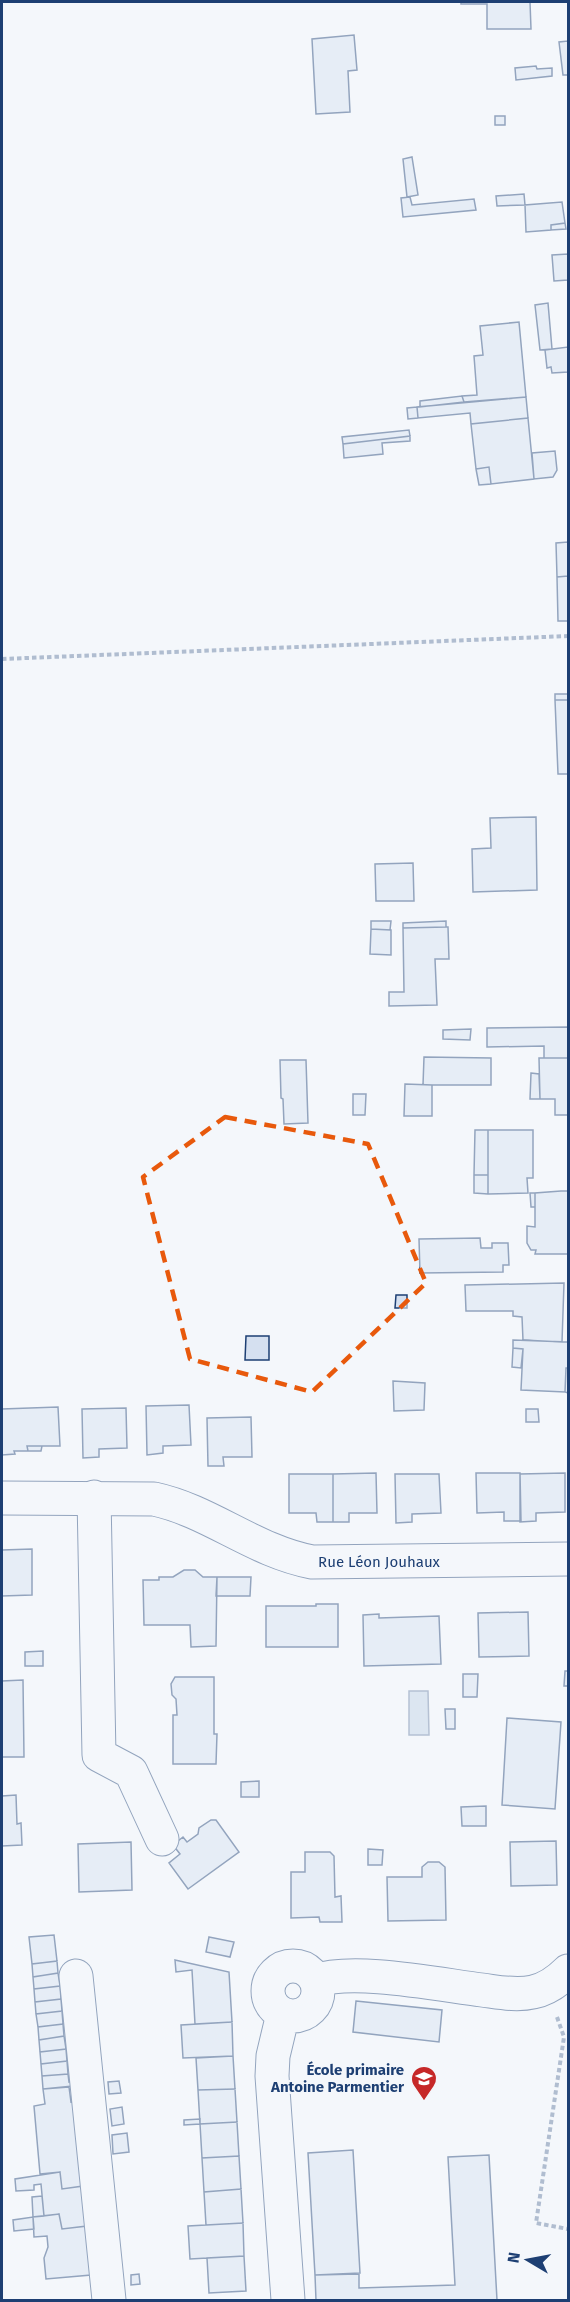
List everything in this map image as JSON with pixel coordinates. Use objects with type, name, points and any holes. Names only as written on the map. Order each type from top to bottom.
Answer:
[{"type":"street","points":[[94,1497],[99,1755],[131,1772],[162,1839]]},
{"type":"street","name":"Rue Léon Jouhaux","points":[[2,1498],[154,1499],[172,1503],[205,1516],[274,1553],[312,1562],[568,1559]]},
{"type":"street","points":[[288,2301],[272,2076],[273,2056],[283,2014],[292,2016],[308,2012],[317,1998],[316,1981],[342,1975],[379,1977],[509,1993],[532,1992],[557,1979]]},
{"type":"street","points":[[76,1976],[109,2301]]},
{"type":"path","points":[[2,659],[568,636]]},
{"type":"path","points":[[557,1979],[564,2037],[536,2223],[568,2229]]},
{"type":"highlighted area","points":[[225,1117],[368,1144],[426,1283],[312,1392],[190,1359],[143,1177]]},
{"type":"water","points":[[409,1691],[428,1691],[429,1735],[409,1735]]},
{"type":"building","points":[[461,2],[530,2],[531,29],[487,29],[487,4],[461,4]]},
{"type":"building","points":[[354,35],[357,70],[348,71],[350,112],[316,114],[312,39]]},
{"type":"building","points":[[568,41],[568,75],[563,75],[559,42]]},
{"type":"building","points":[[536,66],[537,69],[552,68],[552,76],[516,80],[515,68]]},
{"type":"building","points":[[495,116],[505,116],[505,125],[495,125]]},
{"type":"building","points":[[412,157],[418,195],[407,197],[403,159]]},
{"type":"building","points":[[524,194],[525,205],[497,206],[496,196]]},
{"type":"building","points":[[410,197],[412,205],[474,199],[476,210],[403,217],[401,198]]},
{"type":"building","points":[[562,202],[565,223],[551,225],[551,230],[526,232],[525,205]]},
{"type":"building","points":[[565,223],[566,229],[551,230],[551,225]]},
{"type":"building","points":[[568,254],[568,280],[554,281],[552,255]]},
{"type":"building","points":[[548,303],[552,349],[540,350],[535,305]]},
{"type":"building","points":[[519,322],[526,397],[464,402],[462,396],[477,395],[474,356],[483,355],[480,326]]},
{"type":"building","points":[[568,347],[568,372],[552,373],[551,367],[547,368],[545,350]]},
{"type":"building","points":[[462,396],[464,402],[420,407],[420,401]]},
{"type":"building","points":[[526,397],[528,418],[471,424],[470,413],[418,418],[417,407]]},
{"type":"building","points":[[417,407],[418,418],[408,419],[407,408]]},
{"type":"building","points":[[528,418],[534,479],[491,484],[489,467],[476,469],[471,424]]},
{"type":"building","points":[[409,430],[410,436],[343,444],[342,437]]},
{"type":"building","points":[[410,436],[410,441],[382,443],[383,454],[344,458],[343,444]]},
{"type":"building","points":[[555,451],[557,470],[553,477],[534,479],[532,453]]},
{"type":"building","points":[[489,467],[491,484],[479,485],[476,469]]},
{"type":"building","points":[[568,542],[568,576],[557,577],[556,543]]},
{"type":"building","points":[[568,576],[568,621],[558,621],[557,577]]},
{"type":"building","points":[[555,694],[568,694],[568,700],[555,700]]},
{"type":"building","points":[[555,700],[568,700],[568,774],[558,774]]},
{"type":"building","points":[[536,817],[537,890],[473,892],[472,849],[491,848],[490,818]]},
{"type":"building","points":[[413,863],[414,901],[376,901],[375,864]]},
{"type":"building","points":[[371,921],[391,921],[390,930],[371,929]]},
{"type":"building","points":[[446,921],[446,927],[403,928],[403,923]]},
{"type":"building","points":[[448,927],[449,959],[435,959],[437,1005],[389,1006],[389,992],[404,992],[403,928]]},
{"type":"building","points":[[371,929],[391,930],[391,955],[370,954]]},
{"type":"building","points":[[568,1027],[568,1058],[544,1058],[544,1046],[487,1047],[487,1028]]},
{"type":"building","points":[[471,1029],[470,1040],[443,1039],[443,1030]]},
{"type":"building","points":[[424,1057],[491,1058],[491,1085],[423,1085]]},
{"type":"building","points":[[539,1058],[568,1058],[568,1115],[555,1115],[555,1099],[540,1099]]},
{"type":"building","points":[[280,1060],[306,1060],[308,1123],[284,1124]]},
{"type":"building","points":[[531,1073],[539,1074],[540,1099],[530,1099]]},
{"type":"building","points":[[405,1084],[432,1085],[432,1116],[404,1116]]},
{"type":"building","points":[[353,1094],[366,1094],[365,1115],[353,1115]]},
{"type":"building","points":[[475,1130],[488,1130],[488,1175],[474,1175]]},
{"type":"building","points":[[488,1130],[533,1130],[533,1178],[527,1178],[528,1193],[488,1194]]},
{"type":"building","points":[[474,1175],[488,1175],[488,1194],[474,1193]]},
{"type":"building","points":[[568,1191],[568,1254],[535,1254],[536,1250],[531,1250],[527,1243],[527,1226],[535,1227],[535,1193]]},
{"type":"building","points":[[530,1193],[535,1193],[535,1207],[531,1207]]},
{"type":"building","points":[[480,1238],[481,1248],[492,1248],[492,1243],[508,1243],[509,1265],[503,1265],[503,1272],[420,1273],[419,1239]]},
{"type":"building","points":[[564,1283],[562,1342],[523,1340],[522,1317],[513,1316],[513,1311],[466,1311],[465,1285]]},
{"type":"building","points":[[396,1295],[407,1295],[407,1308],[395,1308]]},
{"type":"building","points":[[246,1336],[269,1336],[269,1360],[245,1360]]},
{"type":"building","points":[[513,1340],[568,1342],[565,1392],[521,1390],[523,1349],[513,1348]]},
{"type":"building","points":[[513,1348],[523,1349],[521,1368],[512,1367]]},
{"type":"building","points":[[566,1368],[568,1368],[568,1393],[565,1392]]},
{"type":"building","points":[[393,1381],[425,1383],[424,1410],[394,1411]]},
{"type":"building","points":[[189,1405],[191,1445],[163,1446],[163,1453],[147,1455],[146,1406]]},
{"type":"building","points":[[58,1407],[60,1446],[27,1446],[28,1451],[14,1451],[15,1454],[2,1455],[2,1409]]},
{"type":"building","points":[[126,1408],[127,1448],[99,1449],[99,1457],[83,1458],[82,1409]]},
{"type":"building","points":[[526,1409],[538,1409],[539,1422],[526,1422]]},
{"type":"building","points":[[251,1417],[252,1457],[223,1457],[224,1466],[208,1466],[207,1418]]},
{"type":"building","points":[[27,1446],[42,1446],[41,1451],[28,1451]]},
{"type":"building","points":[[376,1473],[377,1513],[349,1513],[349,1522],[333,1522],[333,1474]]},
{"type":"building","points":[[476,1473],[520,1473],[521,1521],[504,1521],[504,1512],[477,1513]]},
{"type":"building","points":[[565,1473],[565,1512],[536,1513],[536,1521],[520,1522],[520,1474]]},
{"type":"building","points":[[289,1474],[333,1474],[333,1522],[317,1522],[316,1513],[289,1513]]},
{"type":"building","points":[[395,1474],[439,1474],[441,1513],[412,1514],[412,1522],[396,1523]]},
{"type":"building","points":[[32,1549],[32,1595],[2,1596],[2,1550]]},
{"type":"building","points":[[184,1570],[195,1570],[203,1577],[217,1577],[216,1646],[191,1647],[190,1625],[144,1625],[143,1580],[173,1577]]},
{"type":"building","points":[[217,1577],[251,1577],[250,1596],[216,1596]]},
{"type":"building","points":[[316,1604],[338,1604],[338,1647],[266,1647],[266,1606],[316,1606]]},
{"type":"building","points":[[528,1612],[529,1656],[479,1657],[478,1613]]},
{"type":"building","points":[[379,1614],[379,1618],[439,1616],[441,1664],[364,1666],[363,1615]]},
{"type":"building","points":[[43,1651],[43,1666],[25,1666],[25,1652]]},
{"type":"building","points":[[565,1671],[568,1671],[568,1686],[564,1686]]},
{"type":"building","points":[[463,1674],[478,1674],[477,1697],[463,1697]]},
{"type":"building","points":[[175,1677],[214,1677],[216,1764],[173,1764],[173,1715],[177,1715],[176,1699],[172,1695],[171,1684]]},
{"type":"building","points":[[23,1680],[24,1757],[2,1757],[2,1681]]},
{"type":"building","points":[[445,1709],[455,1709],[455,1729],[446,1729]]},
{"type":"building","points":[[507,1718],[561,1722],[555,1809],[502,1805]]},
{"type":"building","points":[[259,1781],[259,1797],[241,1797],[241,1782]]},
{"type":"building","points":[[16,1795],[17,1824],[21,1823],[22,1845],[2,1846],[2,1796]]},
{"type":"building","points":[[486,1806],[486,1826],[462,1826],[461,1807]]},
{"type":"building","points":[[211,1820],[216,1820],[239,1852],[188,1889],[169,1863],[180,1854],[173,1845],[183,1837],[187,1842],[198,1834],[199,1828]]},
{"type":"building","points":[[556,1841],[557,1885],[511,1886],[510,1842]]},
{"type":"building","points":[[131,1842],[132,1890],[79,1892],[78,1844]]},
{"type":"building","points":[[368,1849],[383,1850],[382,1865],[368,1865]]},
{"type":"building","points":[[305,1852],[330,1852],[334,1856],[335,1897],[341,1896],[342,1922],[320,1922],[319,1917],[291,1918],[291,1872],[305,1872]]},
{"type":"building","points":[[428,1862],[439,1862],[445,1867],[446,1920],[388,1921],[387,1877],[422,1877],[422,1867]]},
{"type":"building","points":[[54,1935],[57,1961],[32,1964],[29,1937]]},
{"type":"building","points":[[209,1937],[234,1942],[230,1957],[206,1952]]},
{"type":"building","points":[[175,1960],[229,1972],[232,2022],[195,2024],[192,1970],[176,1972]]},
{"type":"building","points":[[57,1961],[58,1973],[33,1977],[32,1964]]},
{"type":"building","points":[[58,1973],[60,1986],[34,1989],[33,1977]]},
{"type":"building","points":[[60,1986],[61,1999],[35,2002],[34,1989]]},
{"type":"building","points":[[61,1999],[62,2011],[36,2014],[35,2002]]},
{"type":"building","points":[[356,2001],[442,2010],[439,2042],[353,2032]]},
{"type":"building","points":[[62,2011],[63,2024],[38,2027],[36,2014]]},
{"type":"building","points":[[232,2022],[233,2056],[183,2058],[181,2025]]},
{"type":"building","points":[[63,2024],[64,2036],[39,2040],[38,2027]]},
{"type":"building","points":[[64,2036],[66,2049],[40,2052],[39,2040]]},
{"type":"building","points":[[66,2049],[67,2061],[41,2064],[40,2052]]},
{"type":"building","points":[[233,2056],[235,2089],[198,2090],[196,2058]]},
{"type":"building","points":[[67,2061],[68,2074],[42,2076],[41,2064]]},
{"type":"building","points":[[68,2074],[69,2082],[73,2081],[73,2086],[43,2089],[42,2076]]},
{"type":"building","points":[[119,2081],[121,2093],[109,2094],[108,2082]]},
{"type":"building","points":[[69,2087],[71,2102],[74,2101],[83,2186],[62,2189],[60,2172],[40,2174],[34,2106],[45,2104],[43,2089]]},
{"type":"building","points":[[235,2089],[237,2122],[200,2124],[198,2090]]},
{"type":"building","points":[[122,2107],[124,2124],[112,2126],[110,2109]]},
{"type":"building","points":[[200,2119],[200,2124],[184,2125],[184,2120]]},
{"type":"building","points":[[237,2122],[239,2156],[202,2158],[200,2124]]},
{"type":"building","points":[[127,2133],[129,2152],[113,2154],[112,2135]]},
{"type":"building","points":[[353,2150],[360,2273],[315,2275],[308,2153]]},
{"type":"building","points":[[489,2155],[497,2300],[316,2300],[315,2275],[359,2274],[359,2288],[455,2285],[448,2157]]},
{"type":"building","points":[[239,2156],[241,2189],[204,2192],[202,2158]]},
{"type":"building","points":[[60,2172],[62,2189],[83,2186],[87,2226],[62,2229],[59,2214],[44,2216],[41,2184],[34,2185],[34,2190],[16,2191],[15,2179]]},
{"type":"building","points":[[241,2189],[243,2223],[206,2225],[204,2192]]},
{"type":"building","points":[[42,2196],[44,2216],[33,2217],[32,2197]]},
{"type":"building","points":[[59,2214],[62,2229],[87,2226],[91,2275],[46,2279],[44,2258],[48,2247],[47,2236],[34,2237],[33,2217]]},
{"type":"building","points":[[33,2217],[34,2229],[14,2231],[13,2220]]},
{"type":"building","points":[[243,2223],[244,2256],[190,2259],[188,2226]]},
{"type":"building","points":[[244,2256],[246,2291],[209,2293],[207,2258]]},
{"type":"building","points":[[139,2274],[140,2284],[131,2285],[131,2275]]},
{"type":"place","name":"École primaire Antoine Parmentier","points":[[424,2102]]}]
